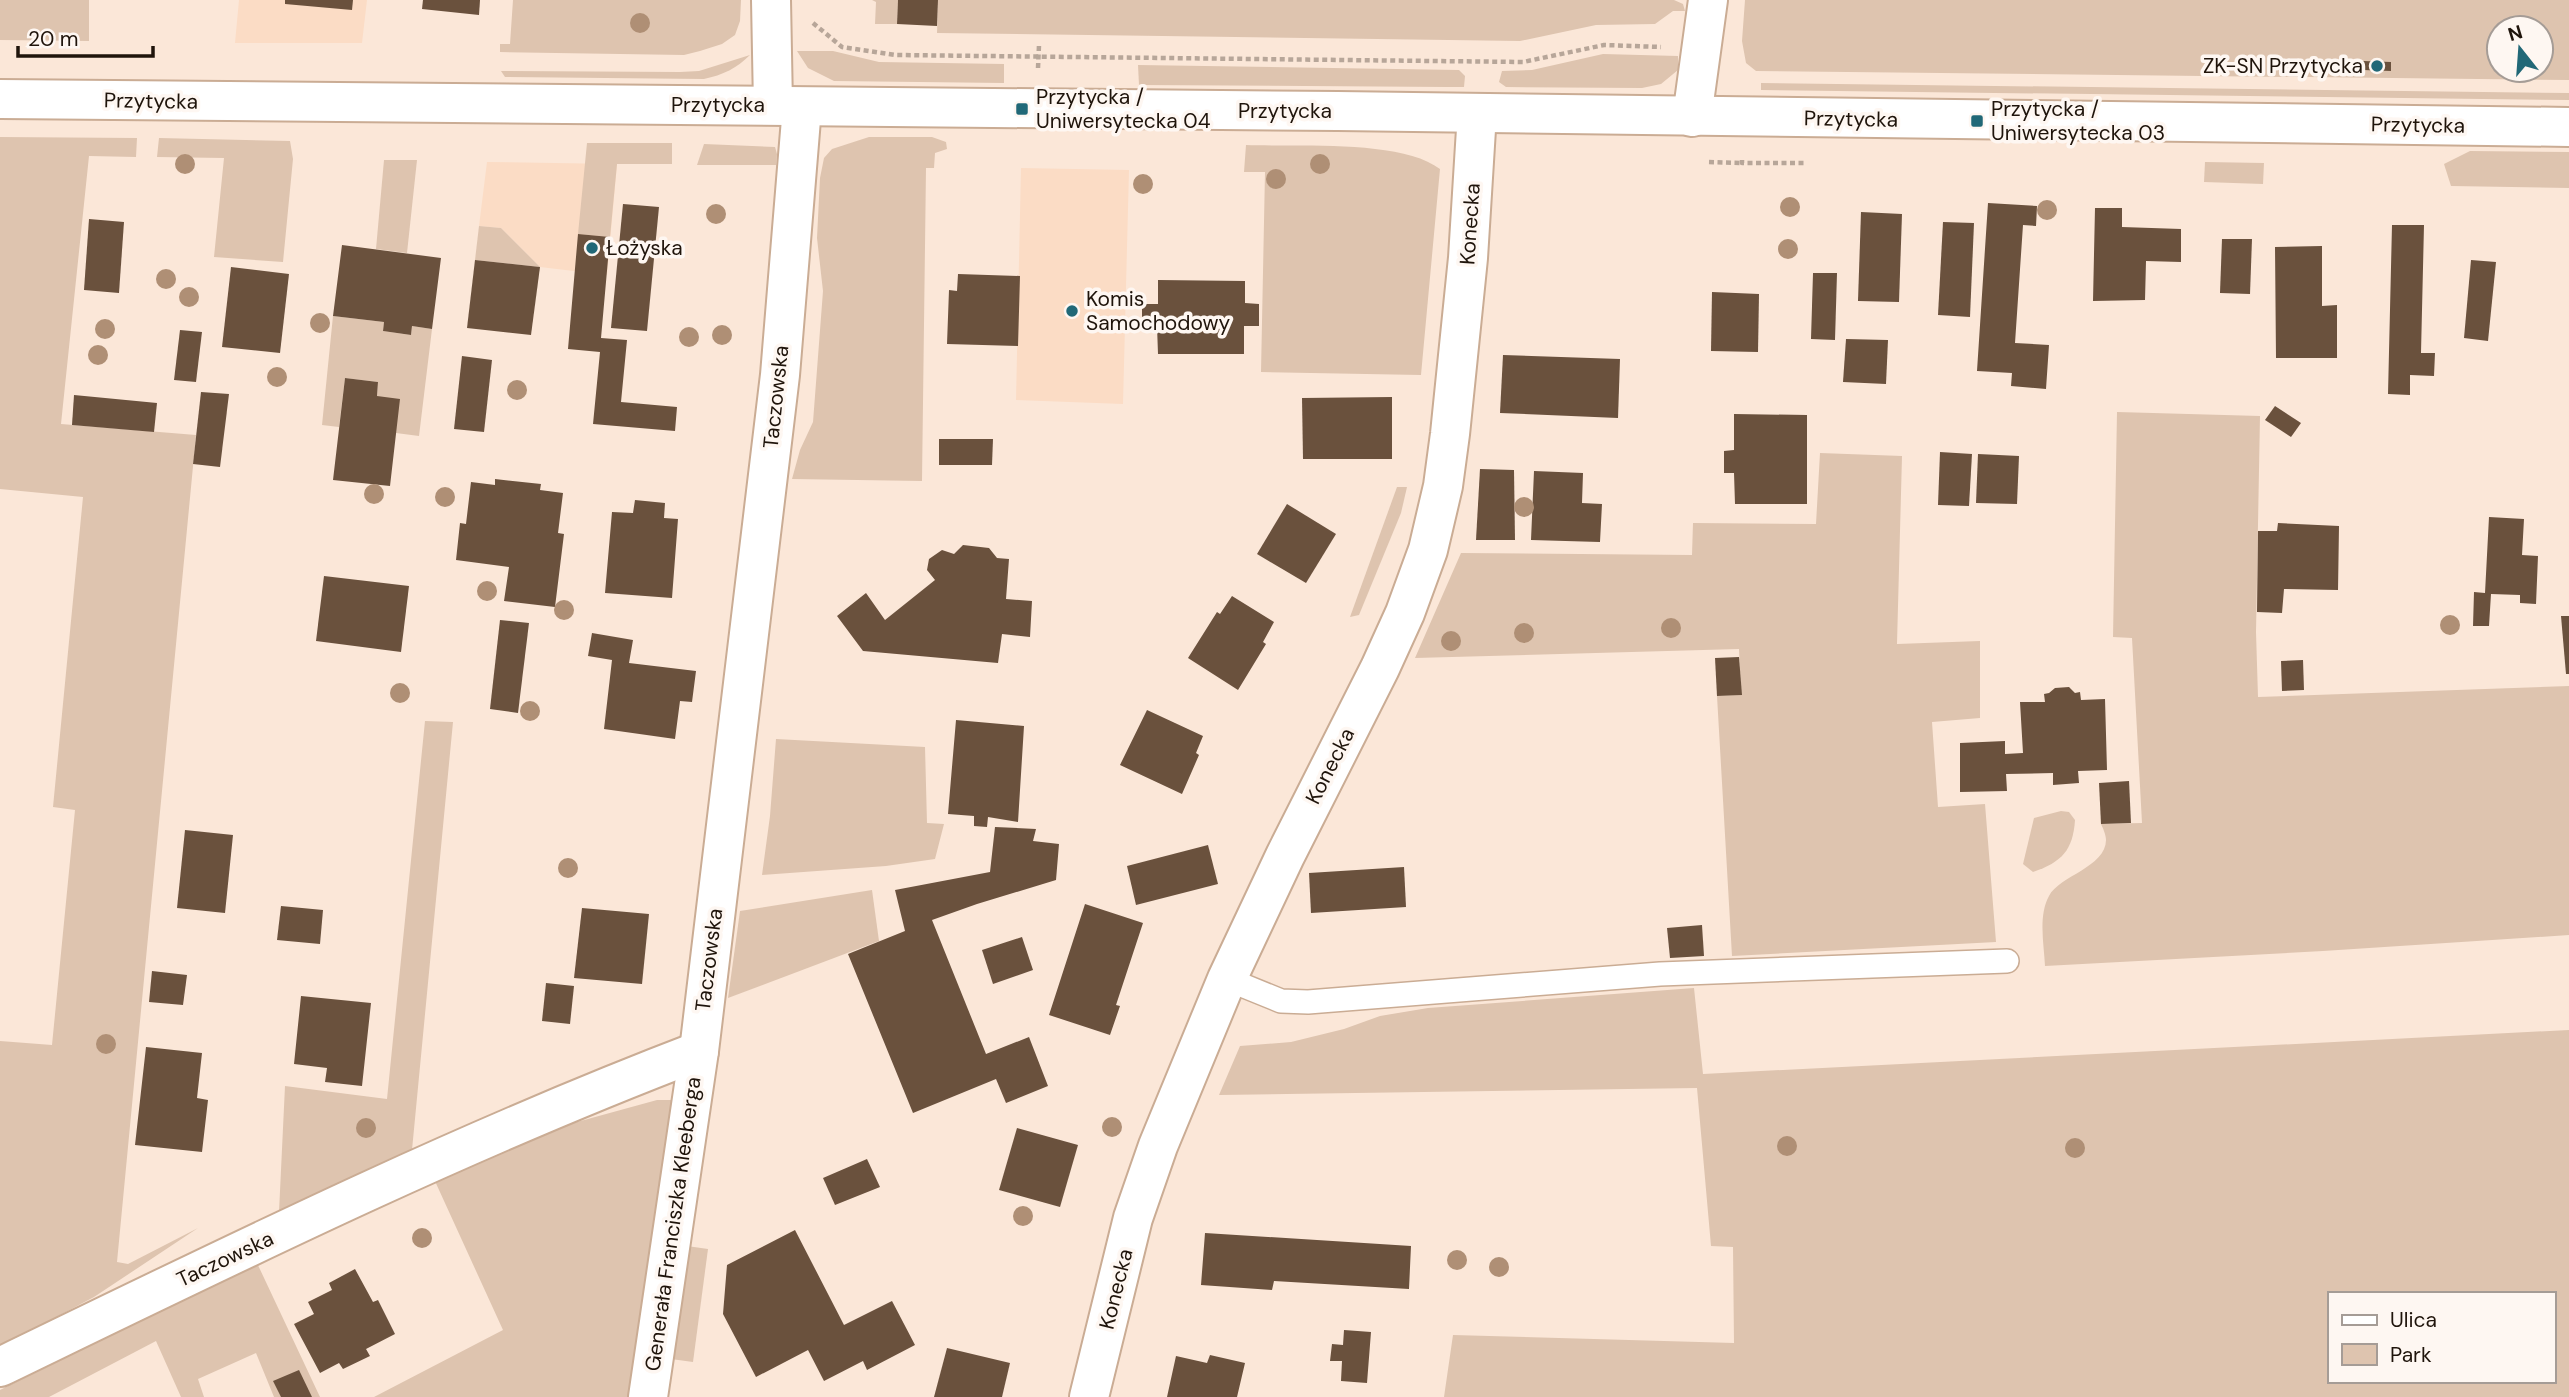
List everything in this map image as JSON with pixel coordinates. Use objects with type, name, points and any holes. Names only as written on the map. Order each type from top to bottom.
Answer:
[{"type":"street","points":[[1692,117],[1708,0]]},
{"type":"street","name":"Taczowska","points":[[0,1367],[428,1165],[626,1079],[699,1051],[780,374],[787,106],[771,7]]},
{"type":"street","name":"Przytycka","points":[[0,100],[1477,113],[2569,127]]},
{"type":"street","name":"Konecka","points":[[1089,1397],[1133,1218],[1158,1146],[1227,979],[1380,668],[1405,613],[1428,550],[1443,486],[1450,434],[1468,258],[1477,113]]},
{"type":"street","name":"Generała Franciszka Kleeberga","points":[[648,1397],[699,1051]]},
{"type":"lane","points":[[1227,979],[1281,1001],[1308,1002],[1660,974],[2007,961]]},
{"type":"path","points":[[771,7],[815,23],[842,47],[895,55],[1523,62],[1604,46],[1701,49]]},
{"type":"path","points":[[1038,76],[1039,45]]},
{"type":"shaded area","points":[[239,0],[367,0],[362,43],[235,43]]},
{"type":"shaded area","points":[[487,162],[617,164],[607,275],[540,267],[501,228],[479,226]]},
{"type":"shaded area","name":"Komis Samochodowy","points":[[1021,168],[1129,170],[1123,404],[1016,400]]},
{"type":"green space","points":[[0,0],[89,0],[89,41],[0,40]]},
{"type":"green space","points":[[513,0],[741,0],[740,21],[735,35],[722,44],[684,55],[500,52],[500,44],[510,44]]},
{"type":"green space","points":[[872,0],[898,0],[897,24],[875,24],[876,2]]},
{"type":"green space","points":[[938,0],[1674,0],[1683,4],[1685,11],[1673,11],[1655,24],[1596,25],[1520,41],[937,33]]},
{"type":"green space","points":[[1745,0],[2569,0],[2569,80],[2555,80],[2555,14],[2485,14],[2485,79],[1756,71],[1746,63],[1742,41]]},
{"type":"green space","points":[[797,51],[833,51],[879,62],[1004,64],[1004,83],[834,81],[808,68]]},
{"type":"green space","points":[[1603,54],[1678,56],[1678,70],[1661,84],[1642,88],[1506,87],[1499,82],[1502,71],[1532,70]]},
{"type":"green space","points":[[750,55],[729,70],[704,79],[505,77],[501,71],[699,71]]},
{"type":"green space","points":[[1138,65],[1459,70],[1465,76],[1464,87],[1139,85]]},
{"type":"green space","points":[[1761,83],[2569,93],[2569,100],[1761,90]]},
{"type":"green space","points":[[0,137],[137,138],[136,157],[89,156],[61,424],[196,435],[117,1262],[128,1264],[198,1228],[94,1297],[0,1347],[0,1041],[52,1045],[75,810],[53,807],[83,497],[0,489]]},
{"type":"green space","points":[[869,137],[932,137],[946,142],[947,149],[935,153],[934,168],[926,168],[922,481],[792,479],[800,450],[813,422],[823,291],[817,238],[820,178],[824,158],[832,149]]},
{"type":"green space","points":[[159,138],[290,141],[293,159],[283,262],[214,257],[224,158],[157,157]]},
{"type":"green space","points":[[587,143],[672,143],[672,164],[617,164],[610,237],[578,234]]},
{"type":"green space","points":[[704,144],[775,147],[776,165],[697,165]]},
{"type":"green space","points":[[1246,145],[1348,146],[1375,149],[1423,159],[1440,169],[1421,375],[1261,372],[1265,172],[1244,172]]},
{"type":"green space","points":[[2470,151],[2569,152],[2569,188],[2451,186],[2444,164]]},
{"type":"green space","points":[[384,160],[417,160],[407,253],[376,249]]},
{"type":"green space","points":[[2205,162],[2264,163],[2263,184],[2204,182]]},
{"type":"green space","points":[[479,226],[501,228],[540,267],[475,260]]},
{"type":"green space","points":[[333,316],[384,322],[383,331],[411,335],[412,326],[432,329],[419,436],[396,433],[377,396],[378,382],[345,378],[339,427],[322,425]]},
{"type":"green space","points":[[2117,412],[2260,416],[2256,632],[2258,697],[2569,686],[2569,935],[2045,966],[2043,921],[2049,896],[2054,889],[2091,864],[2104,849],[2106,840],[2101,824],[2142,823],[2132,638],[2113,637]]},
{"type":"green space","points":[[1820,453],[1902,456],[1897,644],[1980,641],[1980,718],[1932,722],[1938,807],[1985,804],[1996,942],[1732,956],[1717,696],[1741,695],[1739,649],[1415,658],[1461,553],[1692,555],[1693,523],[1816,524]]},
{"type":"green space","points":[[1397,487],[1407,487],[1401,513],[1359,615],[1350,617]]},
{"type":"green space","points":[[425,721],[453,722],[412,1150],[279,1212],[285,1086],[387,1099]]},
{"type":"green space","points":[[776,739],[925,747],[927,823],[944,824],[935,859],[886,866],[762,875]]},
{"type":"green space","points":[[2061,811],[2069,812],[2075,820],[2072,839],[2059,859],[2033,872],[2023,864],[2034,818]]},
{"type":"green space","points":[[872,890],[879,941],[728,998],[740,911]]},
{"type":"green space","points":[[1694,988],[1703,1074],[2569,1030],[2569,1397],[1444,1397],[1453,1335],[1734,1343],[1733,1247],[1711,1246],[1697,1088],[1219,1095],[1240,1046],[1291,1042],[1344,1029],[1380,1016],[1428,1008]]},
{"type":"green space","points":[[657,1100],[676,1100],[634,1397],[374,1397],[503,1330],[434,1179],[566,1125]]},
{"type":"green space","points":[[687,1246],[708,1249],[693,1362],[671,1359]]},
{"type":"green space","points":[[257,1263],[320,1397],[274,1397],[256,1353],[198,1379],[204,1397],[181,1397],[156,1341],[49,1397],[0,1397],[0,1390]]},
{"type":"building","points":[[285,0],[353,0],[352,10],[285,4]]},
{"type":"building","points":[[423,0],[480,0],[479,15],[422,9]]},
{"type":"building","points":[[898,0],[938,0],[937,26],[897,24]]},
{"type":"building","name":"ZK-SN Przytycka","points":[[2363,61],[2391,62],[2391,71],[2363,70]]},
{"type":"building","points":[[1988,203],[2037,206],[2036,226],[2023,225],[2015,343],[2049,345],[2046,389],[2011,386],[2012,373],[1977,371]]},
{"type":"building","points":[[623,204],[659,207],[647,331],[611,328]]},
{"type":"building","points":[[2095,208],[2122,208],[2122,227],[2181,229],[2181,262],[2146,261],[2145,300],[2093,301]]},
{"type":"building","points":[[1861,212],[1902,214],[1899,302],[1858,301]]},
{"type":"building","points":[[89,219],[124,222],[119,293],[84,290]]},
{"type":"building","points":[[1943,222],[1974,223],[1970,317],[1938,315]]},
{"type":"building","points":[[2392,225],[2424,225],[2421,353],[2435,353],[2434,376],[2410,375],[2410,395],[2388,394]]},
{"type":"building","points":[[578,234],[610,237],[601,338],[627,340],[621,402],[677,407],[675,431],[593,424],[600,352],[568,349]]},
{"type":"building","points":[[2222,239],[2252,239],[2250,294],[2220,293]]},
{"type":"building","points":[[342,245],[441,258],[432,329],[412,326],[411,335],[383,331],[384,322],[333,316]]},
{"type":"building","points":[[2322,246],[2322,306],[2337,305],[2337,358],[2276,358],[2275,247]]},
{"type":"building","points":[[475,260],[540,267],[531,335],[467,328]]},
{"type":"building","points":[[2471,260],[2496,262],[2488,341],[2464,338]]},
{"type":"building","points":[[231,267],[289,274],[280,353],[222,347]]},
{"type":"building","points":[[1813,273],[1837,273],[1835,340],[1811,339]]},
{"type":"building","points":[[958,274],[1020,276],[1018,346],[947,344],[949,290],[957,291]]},
{"type":"building","points":[[1158,280],[1245,281],[1245,303],[1259,304],[1259,326],[1244,326],[1244,354],[1158,354],[1157,326],[1142,326],[1142,304],[1158,304]]},
{"type":"building","points":[[1712,292],[1759,294],[1758,352],[1711,351]]},
{"type":"building","points":[[180,330],[202,332],[196,382],[174,380]]},
{"type":"building","points":[[1846,339],[1888,340],[1886,384],[1843,382]]},
{"type":"building","points":[[1503,355],[1620,359],[1618,418],[1500,413]]},
{"type":"building","points":[[462,356],[492,360],[484,432],[454,429]]},
{"type":"building","points":[[345,378],[378,382],[377,396],[400,399],[390,486],[333,480]]},
{"type":"building","points":[[201,392],[229,394],[220,467],[193,464]]},
{"type":"building","points":[[74,395],[157,403],[154,432],[72,425]]},
{"type":"building","points":[[1392,397],[1392,459],[1303,459],[1302,398]]},
{"type":"building","points":[[2275,406],[2301,423],[2291,437],[2265,420]]},
{"type":"building","points":[[1734,414],[1807,415],[1807,504],[1735,504],[1734,473],[1724,473],[1724,451],[1734,450]]},
{"type":"building","points":[[939,439],[993,439],[992,465],[939,465]]},
{"type":"building","points":[[1940,452],[1972,454],[1969,506],[1938,505]]},
{"type":"building","points":[[1978,454],[2019,456],[2017,504],[1976,503]]},
{"type":"building","points":[[1480,469],[1514,470],[1515,540],[1476,540]]},
{"type":"building","points":[[1534,471],[1583,473],[1582,503],[1602,504],[1600,542],[1531,540]]},
{"type":"building","points":[[495,479],[541,484],[540,490],[563,493],[558,533],[564,534],[555,607],[504,601],[509,567],[456,560],[460,523],[466,524],[471,482],[495,485]]},
{"type":"building","points":[[635,500],[665,503],[664,518],[678,519],[672,598],[605,593],[612,512],[633,513]]},
{"type":"building","points":[[1287,504],[1336,534],[1306,583],[1257,554]]},
{"type":"building","points":[[2489,517],[2524,519],[2522,555],[2538,556],[2536,604],[2520,603],[2520,595],[2491,594],[2489,626],[2473,626],[2474,592],[2485,593]]},
{"type":"building","points":[[2278,523],[2339,526],[2338,590],[2284,589],[2282,613],[2257,612],[2258,531],[2277,531]]},
{"type":"building","points":[[963,545],[989,548],[997,558],[1009,559],[1006,599],[1032,601],[1030,637],[1002,634],[998,663],[863,651],[837,616],[866,593],[885,620],[935,580],[927,570],[929,559],[942,550],[954,554]]},
{"type":"building","points":[[324,576],[409,586],[401,652],[316,641]]},
{"type":"building","points":[[1232,596],[1274,622],[1263,642],[1266,644],[1238,690],[1188,658],[1217,612],[1220,614]]},
{"type":"building","points":[[2561,616],[2569,616],[2569,674],[2566,674]]},
{"type":"building","points":[[500,620],[529,623],[518,713],[490,709]]},
{"type":"building","points":[[592,633],[633,640],[629,663],[696,671],[692,702],[680,701],[675,739],[604,729],[612,660],[588,656]]},
{"type":"building","points":[[1739,657],[1742,695],[1717,696],[1715,658]]},
{"type":"building","points":[[2303,660],[2304,690],[2282,691],[2281,661]]},
{"type":"building","points":[[2069,687],[2075,693],[2080,692],[2081,700],[2105,699],[2107,770],[2078,771],[2079,783],[2053,785],[2053,773],[2006,774],[2007,791],[1960,792],[1960,743],[2005,741],[2005,754],[2023,753],[2020,702],[2045,702],[2044,694],[2055,688]]},
{"type":"building","points":[[1147,710],[1203,736],[1196,753],[1199,755],[1182,794],[1120,765]]},
{"type":"building","points":[[956,720],[1024,726],[1018,822],[988,817],[987,827],[974,826],[974,816],[948,814]]},
{"type":"building","points":[[2129,781],[2131,823],[2101,824],[2099,783]]},
{"type":"building","points":[[995,827],[1036,829],[1033,841],[1059,844],[1056,880],[932,920],[986,1054],[1029,1037],[1048,1086],[1006,1103],[996,1079],[913,1113],[848,954],[905,931],[895,890],[990,872]]},
{"type":"building","points":[[185,830],[233,835],[225,913],[177,908]]},
{"type":"building","points":[[1208,845],[1218,884],[1136,905],[1127,866]]},
{"type":"building","points":[[1404,867],[1406,907],[1311,913],[1309,873]]},
{"type":"building","points":[[1085,904],[1143,923],[1116,1005],[1120,1006],[1110,1035],[1049,1015]]},
{"type":"building","points":[[281,906],[323,910],[320,944],[277,940]]},
{"type":"building","points":[[582,908],[649,914],[642,984],[574,978]]},
{"type":"building","points":[[1702,925],[1704,956],[1670,958],[1667,928]]},
{"type":"building","points":[[1022,937],[1033,970],[993,984],[982,950]]},
{"type":"building","points":[[152,971],[187,975],[183,1005],[149,1002]]},
{"type":"building","points":[[546,983],[574,986],[570,1024],[542,1021]]},
{"type":"building","points":[[301,996],[371,1003],[362,1086],[325,1082],[327,1068],[294,1064]]},
{"type":"building","points":[[146,1047],[202,1053],[197,1098],[208,1100],[202,1152],[135,1145]]},
{"type":"building","points":[[1017,1128],[1078,1145],[1060,1207],[999,1190]]},
{"type":"building","points":[[867,1159],[880,1187],[835,1205],[823,1178]]},
{"type":"building","points":[[795,1230],[844,1325],[892,1301],[915,1345],[867,1370],[863,1361],[824,1381],[808,1350],[756,1377],[723,1314],[727,1265]]},
{"type":"building","points":[[1205,1233],[1411,1246],[1409,1289],[1274,1281],[1272,1290],[1201,1285]]},
{"type":"building","points":[[355,1269],[373,1302],[378,1300],[395,1334],[366,1349],[370,1356],[343,1369],[339,1363],[320,1373],[294,1324],[314,1314],[308,1302],[332,1290],[329,1283]]},
{"type":"building","points":[[1344,1330],[1371,1332],[1367,1383],[1341,1381],[1342,1361],[1330,1361],[1332,1344],[1343,1345]]},
{"type":"building","points":[[947,1348],[1010,1363],[1002,1397],[934,1397]]},
{"type":"building","points":[[1210,1355],[1245,1363],[1237,1397],[1167,1397],[1176,1356],[1207,1363]]},
{"type":"building","points":[[299,1370],[312,1397],[281,1397],[273,1381]]},
{"type":"place","name":"ZK-SN Przytycka","points":[[2377,66]]},
{"type":"place","name":"Przytycka / Uniwersytecka 04","points":[[1022,109]]},
{"type":"place","name":"Przytycka / Uniwersytecka 03","points":[[1977,121]]},
{"type":"place","name":"Łożyska","points":[[592,248]]},
{"type":"place","name":"Komis Samochodowy","points":[[1072,311]]}]
